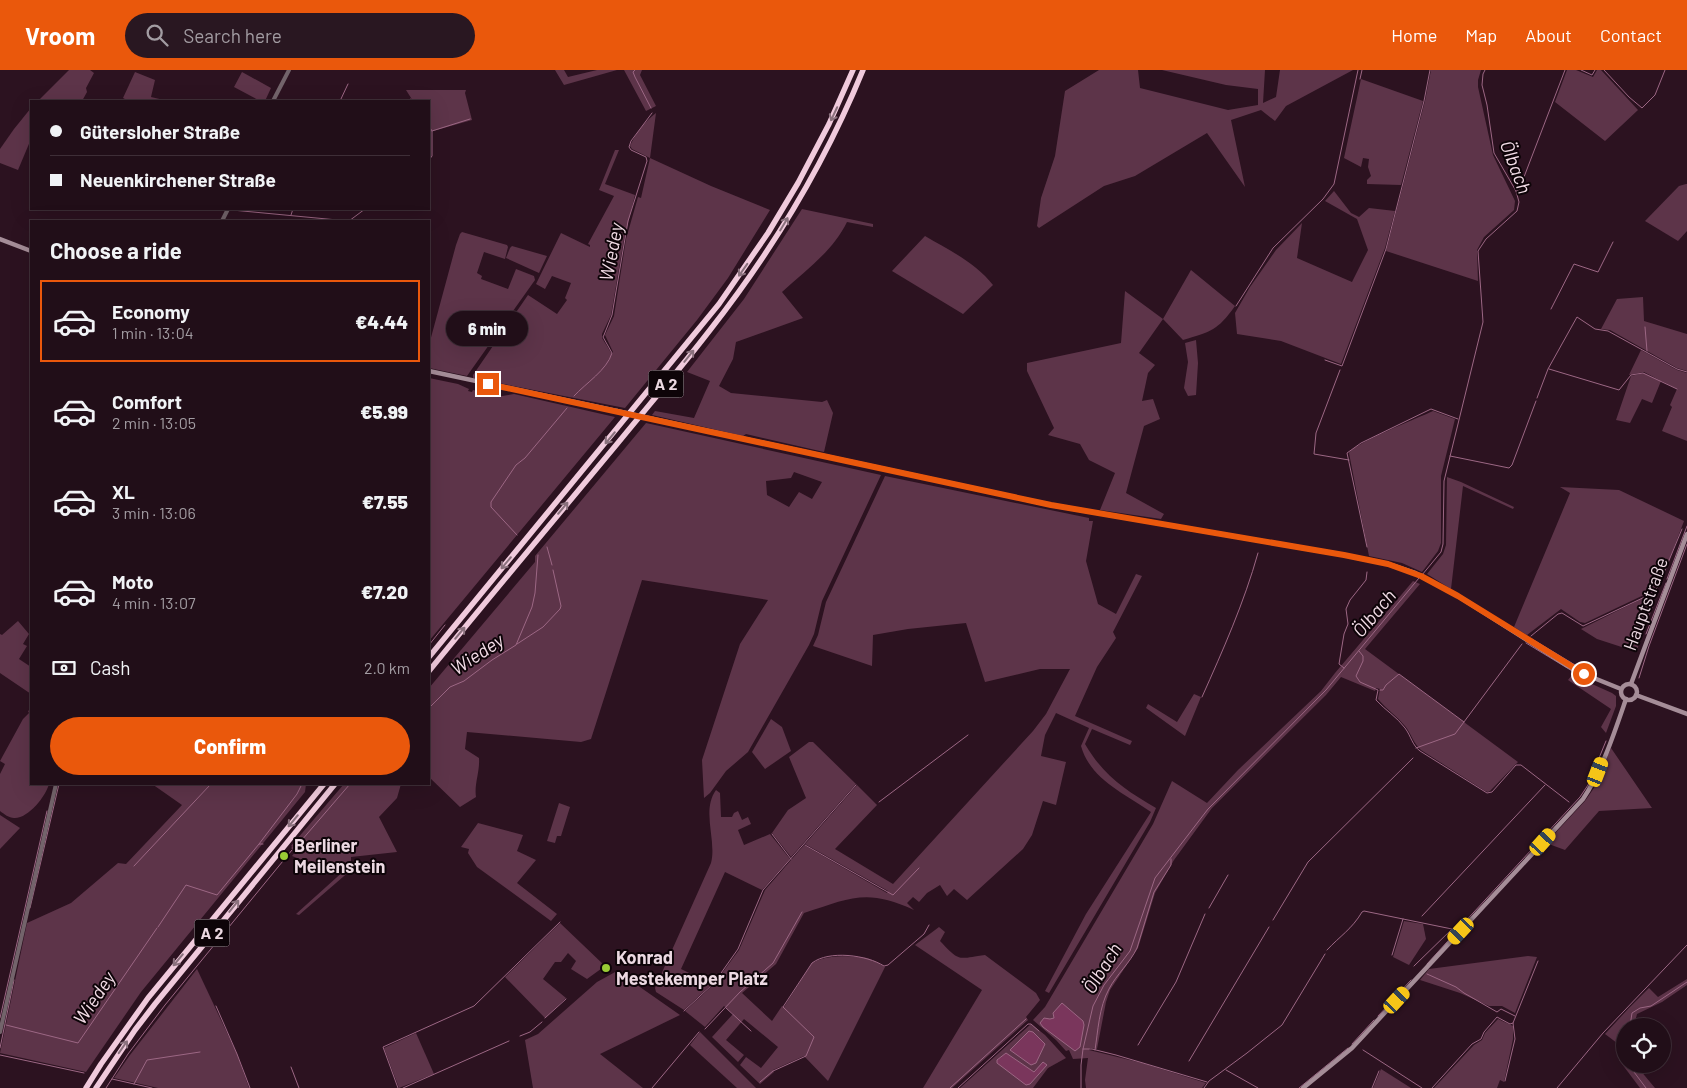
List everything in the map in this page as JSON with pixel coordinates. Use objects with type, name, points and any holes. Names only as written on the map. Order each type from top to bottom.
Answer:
[{"type":"highway","name":"A 2","points":[[430,656],[719,304],[768,233],[798,183],[829,124],[854,70]]},
{"type":"highway","name":"A 2","points":[[430,670],[676,372],[742,287],[776,238],[806,186],[834,133],[862,70]]},
{"type":"highway","name":"A 2","points":[[86,1088],[148,998],[323,785]]},
{"type":"highway","name":"A 2","points":[[96,1088],[160,997],[334,785]]},
{"type":"main road","points":[[0,239],[30,251]]},
{"type":"main road","points":[[430,371],[1051,505],[1388,564],[1427,579],[1458,596],[1568,666],[1621,689]]},
{"type":"main road","name":"Hauptstraße","points":[[1631,684],[1687,534]]},
{"type":"main road","points":[[1625,684],[1631,684],[1636,688],[1636,694],[1632,699],[1626,699],[1622,696],[1621,689],[1625,684]]},
{"type":"main road","points":[[1636,694],[1687,714]]},
{"type":"main road","points":[[1303,1088],[1352,1048],[1583,799],[1598,772],[1626,699]]},
{"type":"street","points":[[274,100],[289,70]]},
{"type":"street","points":[[0,1032],[56,785]]},
{"type":"shaded area","points":[[69,70],[90,70],[94,73],[86,88],[87,92],[83,100],[39,100]]},
{"type":"shaded area","points":[[555,70],[564,70],[568,77],[597,70],[617,70],[564,85]]},
{"type":"shaded area","points":[[624,70],[642,70],[640,75],[656,106],[646,111]]},
{"type":"shaded area","points":[[1099,70],[1138,70],[1140,88],[1228,110],[1258,105],[1258,89],[1226,85],[1162,70],[1265,70],[1263,103],[1276,97],[1280,70],[1353,70],[1286,106],[1275,121],[1261,110],[1231,120],[1245,187],[1207,133],[1135,176],[1104,186],[1039,228],[1037,226],[1041,198],[1055,156],[1065,91]]},
{"type":"shaded area","points":[[1431,70],[1481,70],[1478,87],[1493,155],[1515,201],[1514,210],[1484,237],[1477,250],[1478,281],[1386,251],[1425,101]]},
{"type":"shaded area","points":[[1567,70],[1576,70],[1593,77],[1597,70],[1601,70],[1638,110],[1605,141],[1555,102]]},
{"type":"shaded area","points":[[135,72],[155,80],[151,97],[164,100],[127,100],[123,98]]},
{"type":"shaded area","points":[[242,72],[271,88],[265,100],[258,100],[234,87]]},
{"type":"shaded area","points":[[1361,79],[1423,101],[1401,185],[1367,184],[1367,180],[1371,176],[1368,167],[1369,159],[1363,158],[1361,167],[1344,158]]},
{"type":"shaded area","points":[[406,90],[466,90],[465,93],[472,120],[431,130],[430,158],[430,100],[412,100]]},
{"type":"shaded area","points":[[30,109],[30,141],[18,170],[0,163],[0,149]]},
{"type":"shaded area","points":[[656,113],[650,158],[632,149],[630,146],[648,119]]},
{"type":"shaded area","points":[[615,150],[619,150],[605,184],[635,195],[624,239],[611,315],[602,334],[602,338],[612,354],[613,352],[605,335],[614,316],[626,239],[638,197],[641,198],[650,158],[770,210],[728,278],[697,320],[625,408],[473,378],[473,375],[528,295],[557,314],[567,300],[565,298],[571,283],[552,276],[545,289],[536,284],[561,233],[590,247],[588,244],[614,196],[599,190]]},
{"type":"shaded area","points":[[1687,184],[1687,231],[1678,241],[1645,221],[1679,186]]},
{"type":"shaded area","points":[[1334,191],[1351,213],[1359,217],[1369,208],[1395,211],[1385,248],[1341,364],[1281,341],[1237,334],[1235,313],[1250,287],[1276,250],[1302,223],[1297,258],[1352,282],[1368,250],[1357,219],[1325,201]]},
{"type":"shaded area","points":[[802,209],[873,224],[873,227],[847,222],[827,251],[782,292],[803,318],[736,342],[733,359],[719,386],[731,393],[822,402],[827,400],[833,413],[824,452],[652,415],[655,411],[694,418],[710,381],[687,372],[744,299]]},
{"type":"shaded area","points":[[462,232],[507,245],[508,247],[505,259],[484,252],[477,273],[482,276],[481,279],[508,289],[516,269],[534,276],[535,280],[467,376],[430,368],[430,341]]},
{"type":"shaded area","points":[[925,236],[979,270],[993,285],[963,314],[892,271]]},
{"type":"shaded area","points":[[512,246],[547,256],[539,273],[506,258]]},
{"type":"shaded area","points":[[1191,270],[1235,306],[1223,321],[1213,329],[1183,340],[1163,319]]},
{"type":"shaded area","points":[[1125,291],[1163,319],[1139,353],[1155,365],[1148,373],[1142,401],[1153,399],[1160,419],[1144,426],[1126,493],[1164,514],[1161,519],[1100,510],[1115,473],[1089,460],[1080,444],[1048,435],[1054,428],[1027,371],[1027,363],[1121,343]]},
{"type":"shaded area","points":[[1643,297],[1644,321],[1687,334],[1687,371],[1677,368],[1610,330],[1601,329],[1617,299]]},
{"type":"shaded area","points":[[1196,340],[1198,363],[1196,395],[1188,396],[1184,388],[1188,362],[1185,343]]},
{"type":"shaded area","points":[[1641,350],[1677,370],[1687,373],[1687,441],[1662,431],[1677,389],[1644,372],[1629,375]]},
{"type":"shaded area","points":[[1644,373],[1661,381],[1652,403],[1642,399],[1630,423],[1616,420],[1631,376]]},
{"type":"shaded area","points":[[430,378],[458,384],[472,392],[473,390],[502,396],[514,394],[615,417],[430,640]]},
{"type":"shaded area","points":[[1433,411],[1455,419],[1441,476],[1441,543],[1438,551],[1422,572],[1402,563],[1369,556],[1349,453],[1374,437]]},
{"type":"shaded area","points":[[646,423],[881,475],[822,601],[814,634],[809,645],[748,752],[726,771],[704,798],[702,760],[740,644],[768,600],[642,580],[591,739],[581,742],[467,732],[465,749],[479,758],[476,797],[460,807],[430,778],[430,687],[535,562],[535,556]],"holes":[[[794,472],[822,482],[812,499],[799,492],[789,507],[767,495],[766,481],[791,478]]]},
{"type":"shaded area","points":[[885,476],[1089,518],[1089,521],[1093,521],[1086,561],[1098,604],[1116,614],[1136,574],[1142,576],[1113,632],[1116,638],[1097,667],[1075,716],[1132,741],[1130,745],[1092,729],[1085,744],[1099,765],[1107,773],[1134,795],[1156,808],[1150,822],[1049,993],[1045,991],[1086,914],[1151,812],[1110,785],[1092,768],[1081,746],[1089,728],[1056,713],[1045,735],[1041,756],[1066,762],[1056,805],[1043,801],[1032,835],[1023,849],[967,900],[954,889],[947,896],[940,885],[927,893],[919,902],[913,897],[907,903],[914,910],[898,903],[871,897],[834,903],[804,913],[776,964],[742,993],[772,1021],[782,1006],[784,1007],[812,963],[817,960],[839,956],[861,957],[885,967],[828,1081],[804,1056],[773,1070],[774,1072],[760,1084],[740,1065],[746,1057],[761,1068],[778,1047],[744,1019],[726,1040],[744,1055],[738,1062],[712,1037],[733,1014],[724,1006],[705,1027],[685,1011],[714,984],[739,950],[765,890],[804,845],[887,893],[888,891],[805,844],[857,785],[877,805],[835,849],[893,884],[1033,731],[1046,714],[1070,669],[1040,669],[985,682],[966,623],[873,635],[872,666],[813,646],[818,635],[826,602]]},
{"type":"shaded area","points":[[1447,477],[1514,507],[1513,509],[1463,486],[1451,589],[1427,574],[1443,554],[1446,545]]},
{"type":"shaded area","points":[[1560,487],[1619,490],[1684,521],[1662,579],[1648,593],[1585,623],[1580,622],[1561,609],[1527,635],[1514,627],[1570,493]]},
{"type":"shaded area","points":[[1413,581],[1420,584],[1365,649],[1518,762],[1490,791],[1485,791],[1421,750],[1405,726],[1378,699],[1380,689],[1376,688],[1375,691],[1341,677],[1326,695],[1212,808],[1174,860],[1155,893],[1138,948],[1110,990],[1097,1049],[1090,1048],[1089,1050],[1142,1063],[1206,1083],[1202,1088],[1086,1088],[1085,1080],[1088,1058],[1073,1059],[1069,1050],[1066,1051],[1033,1020],[1045,1007],[1153,824],[1172,781],[1207,803],[1238,770],[1321,691]]},
{"type":"shaded area","points":[[1655,592],[1653,607],[1640,638],[1637,652],[1597,639],[1581,629]]},
{"type":"shaded area","points":[[18,621],[29,634],[23,644],[27,646],[19,659],[30,666],[30,693],[0,673],[0,634],[2,635]]},
{"type":"shaded area","points":[[1572,675],[1616,696],[1616,706],[1606,733],[1601,727],[1611,709],[1568,680]]},
{"type":"shaded area","points":[[1194,694],[1201,697],[1185,736],[1146,708],[1148,704],[1177,722]]},
{"type":"shaded area","points":[[30,710],[30,785],[49,785],[36,806],[25,815],[12,818],[0,811],[0,774],[5,764],[0,761],[23,719],[29,713],[28,711]]},
{"type":"shaded area","points":[[771,719],[782,727],[791,751],[765,769],[752,752]]},
{"type":"shaded area","points":[[809,742],[813,742],[856,784],[791,857],[772,833],[788,810],[806,798],[789,757]]},
{"type":"shaded area","points":[[1611,748],[1652,808],[1599,811],[1565,850],[1546,843],[1585,801],[1594,788]]},
{"type":"shaded area","points":[[153,785],[306,785],[305,792],[141,992],[86,1072],[0,1053],[27,923],[71,903],[118,863],[126,864],[182,805]]},
{"type":"shaded area","points":[[343,785],[401,785],[397,798],[379,817],[397,852],[351,857],[351,864],[343,865],[314,863],[299,859],[292,856],[297,850],[291,846]]},
{"type":"shaded area","points":[[716,790],[720,793],[721,817],[732,817],[738,811],[742,820],[748,817],[751,824],[738,830],[744,845],[770,834],[790,859],[762,890],[725,872],[681,969],[712,984],[684,1010],[656,992],[655,988],[711,863],[712,845],[709,816],[712,798]]},
{"type":"shaded area","points":[[559,803],[570,807],[561,836],[557,836],[555,843],[547,841]]},
{"type":"shaded area","points":[[0,815],[20,828],[0,849]]},
{"type":"shaded area","points":[[478,823],[523,835],[517,851],[536,860],[517,883],[557,914],[551,921],[477,867],[468,853],[469,849],[461,847]]},
{"type":"shaded area","points":[[346,869],[351,870],[299,915],[296,914]]},
{"type":"shaded area","points":[[1404,921],[1423,924],[1426,939],[1409,965],[1393,957]]},
{"type":"shaded area","points":[[560,923],[605,966],[587,979],[571,969],[576,961],[568,953],[561,962],[555,962],[543,979],[566,998],[545,1018],[505,977]]},
{"type":"shaded area","points":[[939,927],[945,932],[940,941],[956,956],[964,958],[985,955],[1036,993],[1040,1000],[1026,1017],[1028,1020],[952,1088],[923,1088],[982,990],[915,945]]},
{"type":"shaded area","points":[[1528,956],[1537,957],[1515,1013],[1502,1006],[1489,1006],[1460,993],[1420,980],[1429,969]]},
{"type":"shaded area","points":[[197,969],[237,1054],[249,1088],[158,1088],[114,1078],[130,1055]]},
{"type":"shaded area","points":[[617,971],[680,1015],[600,1054],[643,1088],[533,1088],[525,1040],[538,1034],[597,982]]},
{"type":"shaded area","points":[[1687,979],[1687,985],[1662,1002],[1637,1014],[1636,1018],[1620,1018],[1649,988],[1658,997]]},
{"type":"shaded area","points":[[1062,1003],[1083,1021],[1080,1047],[1075,1051],[1040,1023],[1044,1018],[1054,1018],[1053,1013]]},
{"type":"shaded area","points":[[1498,1019],[1513,1026],[1513,1039],[1504,1082],[1500,1080],[1497,1088],[1434,1088],[1474,1045],[1482,1040],[1485,1033]]},
{"type":"shaded area","points":[[1616,1022],[1616,1042],[1605,1034]]},
{"type":"shaded area","points":[[1031,1024],[1045,1035],[1066,1058],[1048,1068],[1033,1088],[960,1088]]},
{"type":"shaded area","points":[[1029,1031],[1033,1032],[1045,1044],[1036,1063],[1031,1065],[1010,1050]]},
{"type":"shaded area","points":[[700,1032],[756,1088],[737,1088],[690,1045]]},
{"type":"shaded area","points":[[416,1033],[434,1074],[399,1088],[384,1048]]},
{"type":"shaded area","points":[[1006,1053],[1034,1072],[1043,1062],[1047,1065],[1030,1084],[1026,1085],[997,1063],[997,1060]]},
{"type":"shaded area","points":[[1381,1069],[1411,1088],[1373,1088]]},
{"type":"shaded area","points":[[1629,1073],[1642,1073],[1655,1088],[1640,1088]]},
{"type":"waterway","name":"Wiedey","points":[[635,70],[633,72],[635,77],[651,108]]},
{"type":"waterway","points":[[1236,306],[1273,248],[1323,199],[1334,184],[1358,70]]},
{"type":"waterway","points":[[1360,79],[1362,70]]},
{"type":"waterway","points":[[1325,360],[1342,366],[1386,249],[1424,101],[1430,70]]},
{"type":"waterway","name":"Ölbach","points":[[1422,575],[1441,552],[1443,544],[1444,481],[1483,322],[1478,251],[1486,239],[1517,211],[1519,202],[1516,191],[1494,153],[1482,85],[1485,70]]},
{"type":"waterway","points":[[1516,191],[1519,190],[1565,70]]},
{"type":"waterway","points":[[1581,70],[1592,75],[1595,70]]},
{"type":"waterway","points":[[1604,70],[1642,108],[1655,95],[1665,70]]},
{"type":"waterway","points":[[340,100],[348,84]]},
{"type":"waterway","name":"Wiedey","points":[[574,396],[601,371],[612,353],[603,337],[612,315],[628,221],[647,161],[646,157],[631,150],[629,147],[631,141],[652,113]]},
{"type":"waterway","points":[[432,131],[470,119]]},
{"type":"waterway","points":[[430,128],[432,131],[432,156],[430,159]]},
{"type":"waterway","points":[[232,210],[337,220]]},
{"type":"waterway","points":[[291,215],[293,210]]},
{"type":"waterway","points":[[350,220],[364,210]]},
{"type":"waterway","points":[[1551,309],[1574,264],[1598,272],[1613,242]]},
{"type":"waterway","points":[[1537,398],[1548,369],[1577,317],[1595,329],[1608,331],[1677,369],[1687,372]]},
{"type":"waterway","points":[[1645,327],[1647,351]]},
{"type":"waterway","points":[[1549,369],[1619,390],[1631,375],[1643,373],[1677,389]]},
{"type":"waterway","points":[[1340,370],[1316,433],[1314,454],[1349,460]]},
{"type":"waterway","points":[[1450,456],[1509,468],[1512,465],[1536,401]]},
{"type":"waterway","name":"Wiedey","points":[[517,535],[491,507],[491,502],[516,465],[525,458],[567,408]]},
{"type":"waterway","points":[[1367,547],[1347,453],[1361,443],[1431,409],[1458,419]]},
{"type":"waterway","points":[[1667,579],[1687,526]]},
{"type":"waterway","points":[[1531,636],[1558,614],[1562,613],[1583,626],[1649,595],[1658,587],[1682,529]]},
{"type":"waterway","points":[[1639,678],[1687,544]]},
{"type":"waterway","points":[[547,547],[552,565]]},
{"type":"waterway","points":[[1202,697],[1240,608],[1258,553]]},
{"type":"waterway","name":"Wiedey","points":[[430,707],[450,687],[464,681],[516,645],[532,607],[538,555]]},
{"type":"waterway","points":[[517,644],[543,627],[560,609],[561,606],[553,570]]},
{"type":"waterway","points":[[1344,668],[1339,664],[1344,634],[1348,624],[1346,609],[1350,600],[1366,580],[1367,572]]},
{"type":"waterway","name":"Ölbach","points":[[1081,1088],[1083,1049],[1093,1006],[1104,985],[1130,951],[1155,878],[1208,809],[1326,690],[1419,578]]},
{"type":"waterway","points":[[1646,634],[1666,583]]},
{"type":"waterway","points":[[430,644],[445,625]]},
{"type":"waterway","points":[[1532,639],[1585,671]]},
{"type":"waterway","points":[[1526,643],[1582,677]]},
{"type":"waterway","points":[[1416,748],[1455,734],[1522,644]]},
{"type":"waterway","points":[[1359,651],[1363,656],[1363,661],[1356,676],[1360,682],[1378,690],[1376,700],[1402,724],[1420,751],[1487,793],[1492,792],[1516,765],[1521,765],[1569,802]]},
{"type":"waterway","points":[[1380,690],[1383,690],[1399,674],[1464,722]]},
{"type":"waterway","points":[[879,802],[968,735]]},
{"type":"waterway","points":[[1462,925],[1580,797],[1588,785],[1606,741]]},
{"type":"waterway","points":[[1273,920],[1308,862],[1413,758]]},
{"type":"waterway","points":[[30,908],[59,785]]},
{"type":"waterway","points":[[134,866],[210,785]]},
{"type":"waterway","points":[[259,844],[297,794],[302,785]]},
{"type":"waterway","name":"Wiedey","points":[[292,848],[295,848],[349,785]]},
{"type":"waterway","points":[[684,1011],[714,983],[738,949],[763,890],[856,785]]},
{"type":"waterway","points":[[1422,916],[1545,785]]},
{"type":"waterway","points":[[0,1018],[47,811]]},
{"type":"waterway","points":[[772,834],[791,859]]},
{"type":"waterway","name":"Wiedey","points":[[158,927],[186,885],[217,895],[259,844],[263,844]]},
{"type":"waterway","points":[[805,845],[893,895],[919,868]]},
{"type":"waterway","points":[[106,1088],[128,1054],[165,1005],[292,850]]},
{"type":"waterway","points":[[1095,1050],[1103,1003],[1112,984],[1137,948],[1154,892],[1171,865],[1171,859]]},
{"type":"waterway","points":[[1209,908],[1228,875]]},
{"type":"waterway","points":[[1327,950],[1350,928],[1364,911],[1452,929]]},
{"type":"waterway","points":[[705,1029],[740,992],[773,963],[802,912]]},
{"type":"waterway","points":[[1138,1045],[1176,982],[1205,914]]},
{"type":"waterway","points":[[1392,955],[1403,919]]},
{"type":"waterway","points":[[398,1088],[383,1047],[474,1006],[560,922]]},
{"type":"waterway","points":[[760,1082],[773,1071],[806,1056],[814,1037],[783,1007],[812,963],[828,956],[838,955],[858,957],[884,966],[888,965],[924,934],[929,925]]},
{"type":"waterway","points":[[1189,1061],[1269,927]]},
{"type":"waterway","name":"Wiedey","points":[[6,1025],[78,1043],[157,928]]},
{"type":"waterway","points":[[1414,966],[1451,930]]},
{"type":"waterway","points":[[1427,964],[1457,931]]},
{"type":"waterway","points":[[1557,1088],[1603,1033],[1687,945]]},
{"type":"waterway","points":[[1204,1088],[1209,1081],[1282,1025],[1325,954]]},
{"type":"waterway","points":[[1505,1081],[1515,1039],[1513,1023],[1538,961]]},
{"type":"waterway","points":[[1427,974],[1456,987],[1497,1012],[1501,1009],[1515,1016]]},
{"type":"waterway","points":[[0,1048],[14,980]]},
{"type":"waterway","points":[[1398,994],[1411,980]]},
{"type":"waterway","points":[[1631,1018],[1632,1013],[1640,1008],[1651,1006],[1687,982]]},
{"type":"waterway","points":[[545,1018],[566,999]]},
{"type":"waterway","points":[[1378,1016],[1394,999]]},
{"type":"waterway","points":[[216,1006],[250,1088]]},
{"type":"waterway","points":[[726,1008],[751,1031]]},
{"type":"waterway","points":[[1432,1088],[1472,1044],[1481,1039],[1484,1032],[1497,1017],[1510,1024],[1513,1023]]},
{"type":"waterway","points":[[950,1088],[1026,1019]]},
{"type":"waterway","points":[[1352,1044],[1374,1020]]},
{"type":"waterway","points":[[520,1036],[530,1032],[542,1022]]},
{"type":"waterway","points":[[958,1088],[1028,1024],[1031,1024],[1039,1031]]},
{"type":"waterway","points":[[652,1088],[699,1032]]},
{"type":"waterway","points":[[403,1088],[509,1041]]},
{"type":"waterway","points":[[1299,1088],[1348,1048]]},
{"type":"waterway","points":[[1083,1049],[1092,1049],[1116,1055],[1207,1082]]},
{"type":"waterway","points":[[1363,1050],[1422,1088]]},
{"type":"waterway","points":[[134,1084],[147,1060],[200,1052]]},
{"type":"waterway","points":[[0,1055],[84,1073]]},
{"type":"waterway","points":[[291,1067],[299,1088]]},
{"type":"waterway","points":[[1226,1070],[1258,1088]]},
{"type":"waterway","points":[[1372,1088],[1379,1071]]},
{"type":"waterway","points":[[1635,1073],[1646,1088]]},
{"type":"waterway","points":[[112,1079],[152,1088]]},
{"type":"place","name":"Berliner Meilenstein","points":[[284,856]]},
{"type":"place","name":"Konrad Mestekemper Platz","points":[[606,968]]},
{"type":"route","points":[[488,384],[1051,505],[1344,555],[1400,567],[1458,596],[1568,666],[1584,674]]}]
